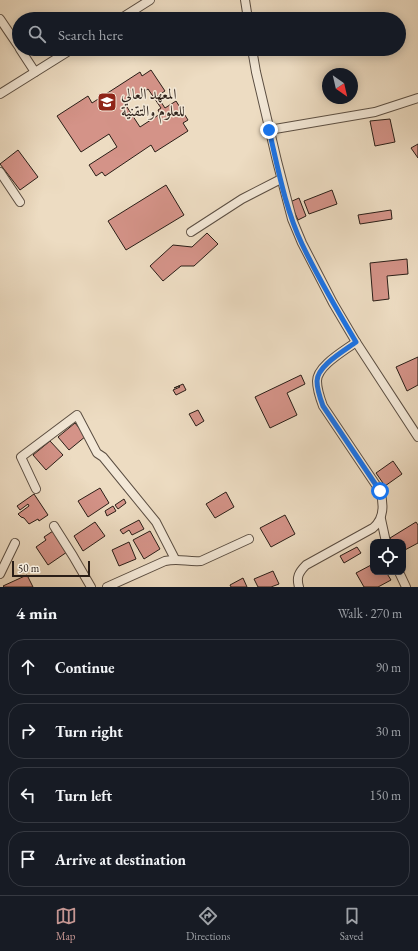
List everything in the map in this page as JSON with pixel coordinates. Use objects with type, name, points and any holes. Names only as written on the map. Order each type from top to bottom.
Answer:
[{"type":"street","points":[[131,12],[150,0]]},
{"type":"street","points":[[245,0],[247,12]]},
{"type":"street","points":[[0,19],[12,36]]},
{"type":"street","points":[[25,56],[35,72]]},
{"type":"street","points":[[0,94],[61,56]]},
{"type":"street","points":[[253,56],[281,179],[292,219],[302,243],[333,303],[356,342],[418,437]]},
{"type":"street","points":[[269,130],[375,112],[418,98]]},
{"type":"street","points":[[0,172],[20,202]]},
{"type":"street","points":[[191,232],[242,199],[281,179]]},
{"type":"street","points":[[356,342],[329,362],[319,372],[317,380],[318,392],[323,406],[380,491],[382,497],[381,519],[385,539]]},
{"type":"street","points":[[36,489],[21,458],[77,415],[97,453],[103,457],[156,522],[175,559]]},
{"type":"street","points":[[299,587],[299,573],[306,565],[367,532],[378,524],[381,519]]},
{"type":"street","points":[[54,526],[91,587]]},
{"type":"street","points":[[107,587],[165,561],[175,559],[201,561],[249,539]]},
{"type":"street","points":[[0,574],[15,543]]},
{"type":"street","points":[[400,575],[406,587]]},
{"type":"building","points":[[151,70],[165,91],[157,96],[165,108],[176,101],[188,120],[183,123],[188,131],[155,152],[151,145],[105,176],[102,172],[96,176],[89,165],[117,147],[109,134],[81,152],[57,116],[88,96],[92,103],[140,72],[142,76]],"holes":[[[148,89],[161,108],[158,110],[160,114],[140,127],[125,104]]]},
{"type":"building","points":[[390,119],[395,142],[375,146],[370,121]]},
{"type":"building","points":[[418,144],[418,158],[411,148]]},
{"type":"building","points":[[18,150],[38,177],[20,190],[0,164]]},
{"type":"building","points":[[166,185],[184,215],[126,250],[108,221]]},
{"type":"building","points":[[332,190],[337,204],[309,214],[304,201]]},
{"type":"building","points":[[299,198],[306,216],[298,220],[290,202]]},
{"type":"building","points":[[391,210],[392,219],[360,224],[358,215]]},
{"type":"building","points":[[207,233],[218,244],[194,266],[181,266],[163,281],[150,266],[173,245],[192,247]]},
{"type":"building","points":[[407,259],[408,274],[387,276],[389,299],[373,301],[370,263]]},
{"type":"building","points":[[418,357],[418,385],[407,391],[396,367]]},
{"type":"building","points":[[301,375],[305,384],[287,393],[297,415],[270,428],[255,397]]},
{"type":"building","points":[[183,384],[186,390],[176,395],[173,390],[180,387],[174,388]]},
{"type":"building","points":[[198,410],[204,421],[196,426],[189,414]]},
{"type":"building","points":[[75,423],[86,436],[69,450],[58,437]]},
{"type":"building","points":[[50,441],[63,455],[46,470],[33,455]]},
{"type":"building","points":[[393,461],[402,474],[385,486],[376,473]]},
{"type":"building","points":[[100,488],[109,503],[88,517],[78,501]]},
{"type":"building","points":[[226,492],[234,507],[215,518],[206,504]]},
{"type":"building","points":[[34,494],[48,515],[39,521],[38,519],[29,524],[18,514],[29,506],[28,504],[20,510],[17,506]]},
{"type":"building","points":[[124,499],[126,503],[118,509],[115,505]]},
{"type":"building","points":[[113,506],[116,511],[107,516],[105,511]]},
{"type":"building","points":[[285,515],[295,534],[271,547],[260,528]]},
{"type":"building","points":[[139,520],[144,529],[132,535],[129,530],[123,534],[120,530]]},
{"type":"building","points":[[95,522],[105,536],[83,551],[74,536]]},
{"type":"building","points":[[416,522],[418,525],[418,543],[406,549],[406,539],[390,538]]},
{"type":"building","points":[[53,531],[67,552],[48,565],[36,547],[46,540],[44,537]]},
{"type":"building","points":[[150,531],[160,549],[144,559],[133,540]]},
{"type":"building","points":[[129,542],[136,559],[119,566],[112,550]]},
{"type":"building","points":[[357,547],[361,553],[344,563],[340,556]]},
{"type":"building","points":[[370,566],[370,575],[388,575],[391,580],[378,587],[364,587],[356,573]]},
{"type":"building","points":[[273,571],[279,584],[271,587],[258,587],[254,579]]},
{"type":"building","points":[[27,575],[33,587],[3,586]]},
{"type":"building","points":[[243,578],[247,587],[231,587],[230,585]]},
{"type":"place","name":"المعهد العالي للعلوم والتقنية","points":[[107,102]]},
{"type":"route","points":[[269,130],[292,219],[302,243],[333,303],[356,342],[329,362],[319,372],[317,380],[318,392],[323,406],[380,491]]}]
